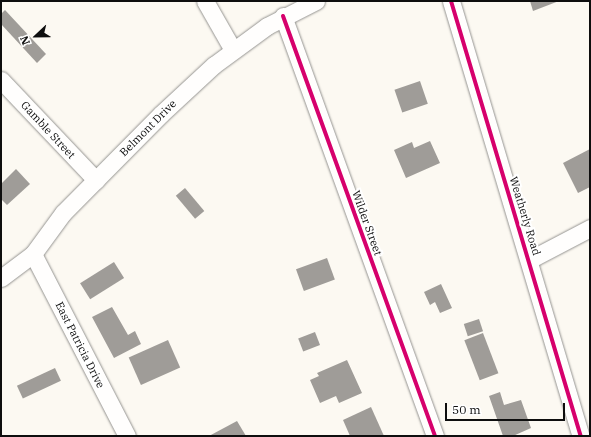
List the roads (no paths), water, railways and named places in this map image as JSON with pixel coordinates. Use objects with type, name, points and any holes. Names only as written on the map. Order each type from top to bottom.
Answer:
[{"type":"street","points":[[205,1],[233,50]]},
{"type":"street","name":"Belmont Drive","points":[[1,278],[33,254],[63,213],[161,114],[233,50],[283,16],[316,1]]},
{"type":"street","name":"Weatherly Road","points":[[451,1],[581,436]]},
{"type":"street","name":"Wilder Street","points":[[283,16],[434,436]]},
{"type":"street","name":"Gamble Street","points":[[1,80],[96,180]]},
{"type":"street","points":[[529,260],[590,228]]},
{"type":"street","name":"East Patricia Drive","points":[[33,254],[128,436]]}]
